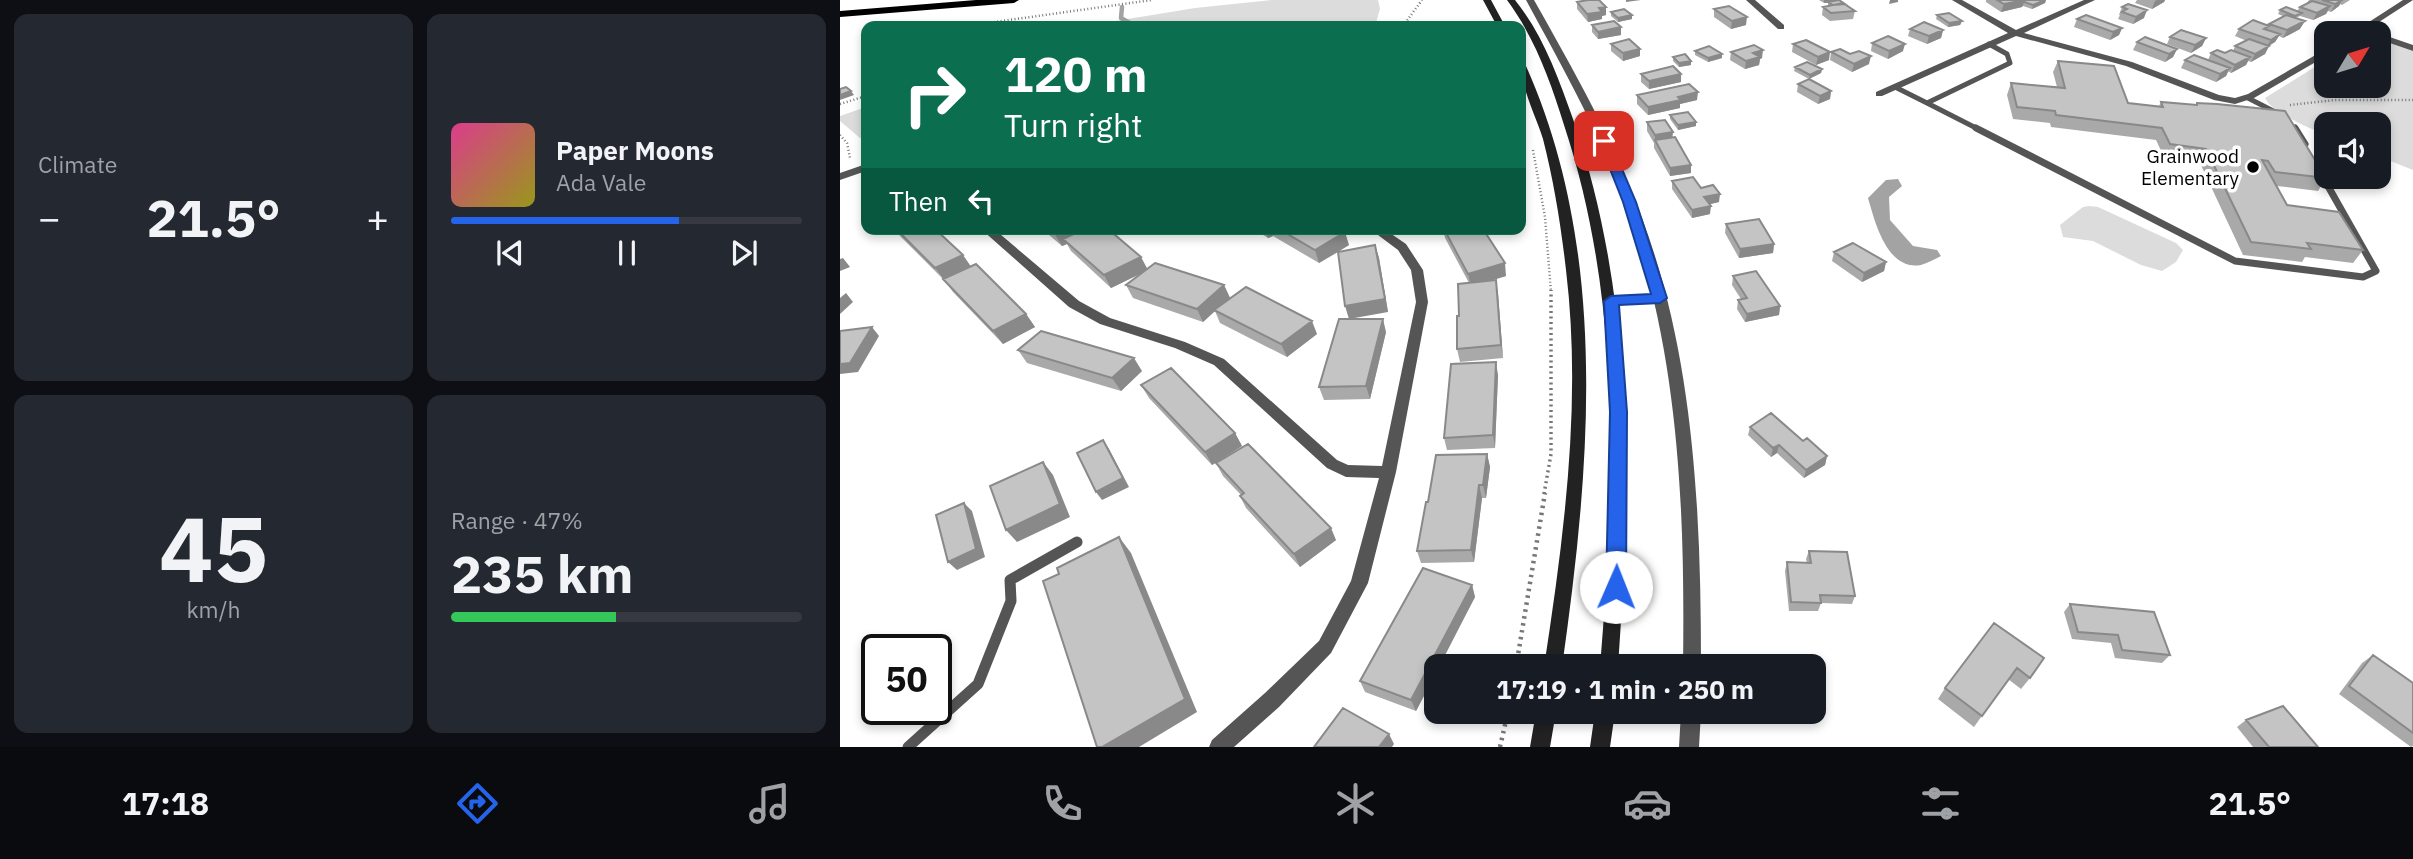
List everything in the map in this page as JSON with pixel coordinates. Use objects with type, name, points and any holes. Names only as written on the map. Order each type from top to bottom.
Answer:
[{"type":"main road","points":[[840,5],[954,0]]},
{"type":"main road","points":[[840,14],[1014,0]]},
{"type":"main road","points":[[1487,0],[1498,21]]},
{"type":"main road","points":[[1511,0],[1525,21]]},
{"type":"main road","points":[[1526,22],[1538,40],[1576,139],[1592,203],[1611,301],[1619,412],[1616,587],[1610,654]]},
{"type":"main road","points":[[1526,78],[1541,114],[1557,173],[1571,253],[1580,346],[1577,495],[1555,654]]},
{"type":"main road","points":[[1540,747],[1544,724]]},
{"type":"main road","points":[[1600,747],[1603,724]]},
{"type":"street","points":[[1530,0],[1571,74],[1614,161],[1660,298],[1675,374],[1685,467],[1691,559],[1692,654]]},
{"type":"street","points":[[1750,0],[1782,27]]},
{"type":"street","points":[[1956,0],[2014,33],[2129,64],[2217,98],[2235,101],[2249,97],[2314,58]]},
{"type":"street","points":[[1879,94],[2091,0]]},
{"type":"street","points":[[2378,21],[2409,0]]},
{"type":"street","points":[[2391,40],[2413,48]]},
{"type":"street","points":[[844,176],[861,169]]},
{"type":"street","points":[[994,235],[1074,304],[1105,321],[1180,345],[1219,362],[1332,464],[1346,471],[1388,472]]},
{"type":"street","points":[[1220,747],[1325,647],[1359,583],[1388,472],[1422,302],[1417,270],[1402,247],[1385,235]]},
{"type":"street","points":[[1689,747],[1690,724]]},
{"type":"lane","points":[[1927,103],[2010,63],[2007,54],[1989,44]]},
{"type":"lane","points":[[1895,87],[2235,261],[2363,277],[2372,274],[2376,271],[2330,189]]},
{"type":"lane","points":[[2249,97],[2279,112],[2292,122],[2312,157]]},
{"type":"lane","points":[[1611,301],[1660,298]]},
{"type":"lane","points":[[908,747],[978,684],[1011,601],[1010,580],[1077,542]]},
{"type":"path","points":[[1002,21],[1152,0]]},
{"type":"path","points":[[1407,21],[1422,0]]},
{"type":"path","points":[[2249,97],[2279,106],[2336,100],[2413,100]]},
{"type":"path","points":[[840,104],[861,98]]},
{"type":"path","points":[[840,135],[847,143],[851,161],[844,176]]},
{"type":"path","points":[[1518,654],[1551,454],[1551,274],[1540,177],[1530,137]]},
{"type":"path","points":[[1500,747],[1505,724]]},
{"type":"shaded area","points":[[1273,0],[1378,0],[1380,9],[1376,21],[1116,21],[1195,8]]},
{"type":"shaded area","points":[[2391,43],[2413,51],[2413,170],[2391,161],[2391,112],[2314,112],[2314,130],[2275,109],[2265,98],[2314,67],[2314,98],[2391,98]]},
{"type":"shaded area","points":[[861,109],[861,138],[840,121],[840,116]]},
{"type":"shaded area","points":[[1898,179],[1902,186],[1889,197],[1890,220],[1913,246],[1937,250],[1941,256],[1921,265],[1909,265],[1891,253],[1884,243],[1868,198],[1886,180]]},
{"type":"shaded area","points":[[2083,207],[2098,207],[2176,243],[2183,250],[2176,262],[2162,271],[2141,265],[2093,241],[2063,237],[2060,225]]},
{"type":"building","points":[[1599,0],[1606,7],[1599,8],[1602,12],[1587,14],[1577,2]]},
{"type":"building","points":[[1839,0],[1845,4],[1833,5],[1828,2]]},
{"type":"building","points":[[1997,0],[2025,0],[2004,4]]},
{"type":"building","points":[[2045,0],[2033,5],[2024,2]]},
{"type":"building","points":[[2322,0],[2342,0],[2335,4]]},
{"type":"building","points":[[2312,1],[2330,6],[2317,13],[2300,7]]},
{"type":"building","points":[[1843,3],[1855,11],[1831,13],[1823,7]]},
{"type":"building","points":[[2128,4],[2147,10],[2136,17],[2122,12],[2127,9],[2122,7]]},
{"type":"building","points":[[1729,6],[1747,17],[1732,21],[1714,9]]},
{"type":"building","points":[[2286,7],[2302,13],[2295,16],[2280,10]]},
{"type":"building","points":[[1624,9],[1632,15],[1618,18],[1611,12]]},
{"type":"building","points":[[1949,13],[1962,21],[1949,23],[1937,15]]},
{"type":"building","points":[[2086,15],[2122,28],[2113,32],[2077,19]]},
{"type":"building","points":[[2286,15],[2305,21],[2287,30],[2269,24]]},
{"type":"building","points":[[2253,20],[2269,26],[2264,29],[2280,34],[2271,40],[2239,29]]},
{"type":"building","points":[[1614,21],[1621,27],[1598,32],[1592,25]]},
{"type":"building","points":[[1924,22],[1943,30],[1929,36],[1910,29]]},
{"type":"building","points":[[2181,30],[2206,38],[2195,45],[2170,37]]},
{"type":"building","points":[[1888,36],[1905,44],[1889,51],[1872,43]]},
{"type":"building","points":[[2145,37],[2177,49],[2169,54],[2137,42]]},
{"type":"building","points":[[1629,39],[1640,49],[1623,53],[1611,44]]},
{"type":"building","points":[[2249,39],[2269,46],[2255,54],[2235,46]]},
{"type":"building","points":[[1806,40],[1830,52],[1818,57],[1793,44]]},
{"type":"building","points":[[1754,45],[1763,50],[1753,53],[1760,57],[1746,61],[1731,52]]},
{"type":"building","points":[[1709,46],[1722,54],[1708,58],[1695,51]]},
{"type":"building","points":[[1840,49],[1850,54],[1859,51],[1871,56],[1854,64],[1831,52]]},
{"type":"building","points":[[2217,50],[2225,53],[2231,50],[2250,57],[2235,65],[2211,53]]},
{"type":"building","points":[[1685,54],[1691,61],[1679,63],[1673,57]]},
{"type":"building","points":[[2194,55],[2230,68],[2220,74],[2185,60]]},
{"type":"building","name":"Grainwood Elementary","points":[[2058,61],[2114,66],[2128,103],[2163,107],[2161,102],[2217,104],[2285,111],[2314,158],[2314,177],[2275,172],[2268,161],[2262,160],[2287,205],[2339,212],[2363,250],[2307,243],[2311,249],[2251,242],[2206,149],[2170,144],[2162,128],[2056,115],[2055,111],[2017,107],[2011,83],[2065,88]]},
{"type":"building","points":[[1807,62],[1822,69],[1810,75],[1795,67]]},
{"type":"building","points":[[1673,66],[1681,74],[1649,81],[1641,74]]},
{"type":"building","points":[[1809,79],[1831,91],[1820,96],[1798,84]]},
{"type":"building","points":[[1689,84],[1698,92],[1678,97],[1681,100],[1648,107],[1637,95]]},
{"type":"building","points":[[846,87],[851,91],[840,95],[840,89]]},
{"type":"building","points":[[1688,112],[1696,122],[1678,125],[1670,115]]},
{"type":"building","points":[[1665,120],[1673,132],[1655,135],[1647,122]]},
{"type":"building","points":[[1675,137],[1691,165],[1670,168],[1655,140]]},
{"type":"building","points":[[1693,177],[1701,188],[1713,185],[1720,194],[1704,197],[1711,206],[1692,210],[1672,181]]},
{"type":"building","points":[[1759,219],[1774,244],[1740,249],[1726,224]]},
{"type":"building","points":[[902,235],[941,235],[963,255],[935,268]]},
{"type":"building","points":[[1071,235],[1115,235],[1141,257],[1104,275],[1063,239]]},
{"type":"building","points":[[1289,235],[1340,235],[1315,250]]},
{"type":"building","points":[[1447,235],[1487,235],[1505,263],[1468,274]]},
{"type":"building","points":[[1853,243],[1886,262],[1864,273],[1834,252]]},
{"type":"building","points":[[1375,245],[1385,299],[1345,306],[1338,252]]},
{"type":"building","points":[[1155,263],[1224,285],[1197,309],[1126,285]]},
{"type":"building","points":[[976,264],[1026,314],[993,331],[943,279]]},
{"type":"building","points":[[1756,271],[1780,306],[1747,314],[1738,300],[1747,298],[1733,276]]},
{"type":"building","points":[[1496,280],[1501,345],[1457,349],[1458,284]]},
{"type":"building","points":[[1246,287],[1312,321],[1281,344],[1214,310]]},
{"type":"building","points":[[1339,319],[1383,319],[1366,386],[1319,387]]},
{"type":"building","points":[[872,327],[850,363],[840,364],[840,331]]},
{"type":"building","points":[[1041,331],[1134,358],[1112,378],[1018,350]]},
{"type":"building","points":[[1496,362],[1493,435],[1444,438],[1451,364]]},
{"type":"building","points":[[1171,368],[1235,433],[1205,452],[1141,385]]},
{"type":"building","points":[[1771,413],[1803,441],[1807,438],[1827,456],[1806,470],[1779,445],[1773,448],[1750,427]]},
{"type":"building","points":[[1103,440],[1123,478],[1096,492],[1077,453]]},
{"type":"building","points":[[1248,444],[1331,528],[1294,554],[1240,496],[1244,493],[1216,463]]},
{"type":"building","points":[[1487,454],[1483,485],[1479,485],[1471,550],[1417,551],[1436,455]]},
{"type":"building","points":[[1043,462],[1060,504],[1006,530],[990,486]]},
{"type":"building","points":[[964,503],[976,549],[948,562],[936,515]]},
{"type":"building","points":[[1119,537],[1185,699],[1102,747],[1097,747],[1043,581],[1059,574],[1057,568]]},
{"type":"building","points":[[1809,551],[1847,552],[1855,596],[1820,595],[1821,603],[1791,602],[1787,562],[1811,563]]},
{"type":"building","points":[[1423,568],[1472,585],[1435,654],[1424,654],[1424,675],[1411,700],[1360,681]]},
{"type":"building","points":[[2070,604],[2154,612],[2170,655],[2122,650],[2118,635],[2078,632]]},
{"type":"building","points":[[1994,623],[2044,658],[2030,678],[2017,668],[1982,716],[1945,688]]},
{"type":"building","points":[[2373,655],[2413,683],[2413,733],[2349,686]]},
{"type":"building","points":[[2283,706],[2318,747],[2269,747],[2246,720]]},
{"type":"building","points":[[1343,708],[1389,734],[1379,747],[1314,747]]},
{"type":"waterway","points":[[1122,7],[1121,18],[1126,21]]},
{"type":"place","name":"Grainwood Elementary","points":[[2253,167]]},
{"type":"route","points":[[1604,141],[1629,202],[1660,298],[1611,301],[1619,412],[1616,587]]}]
